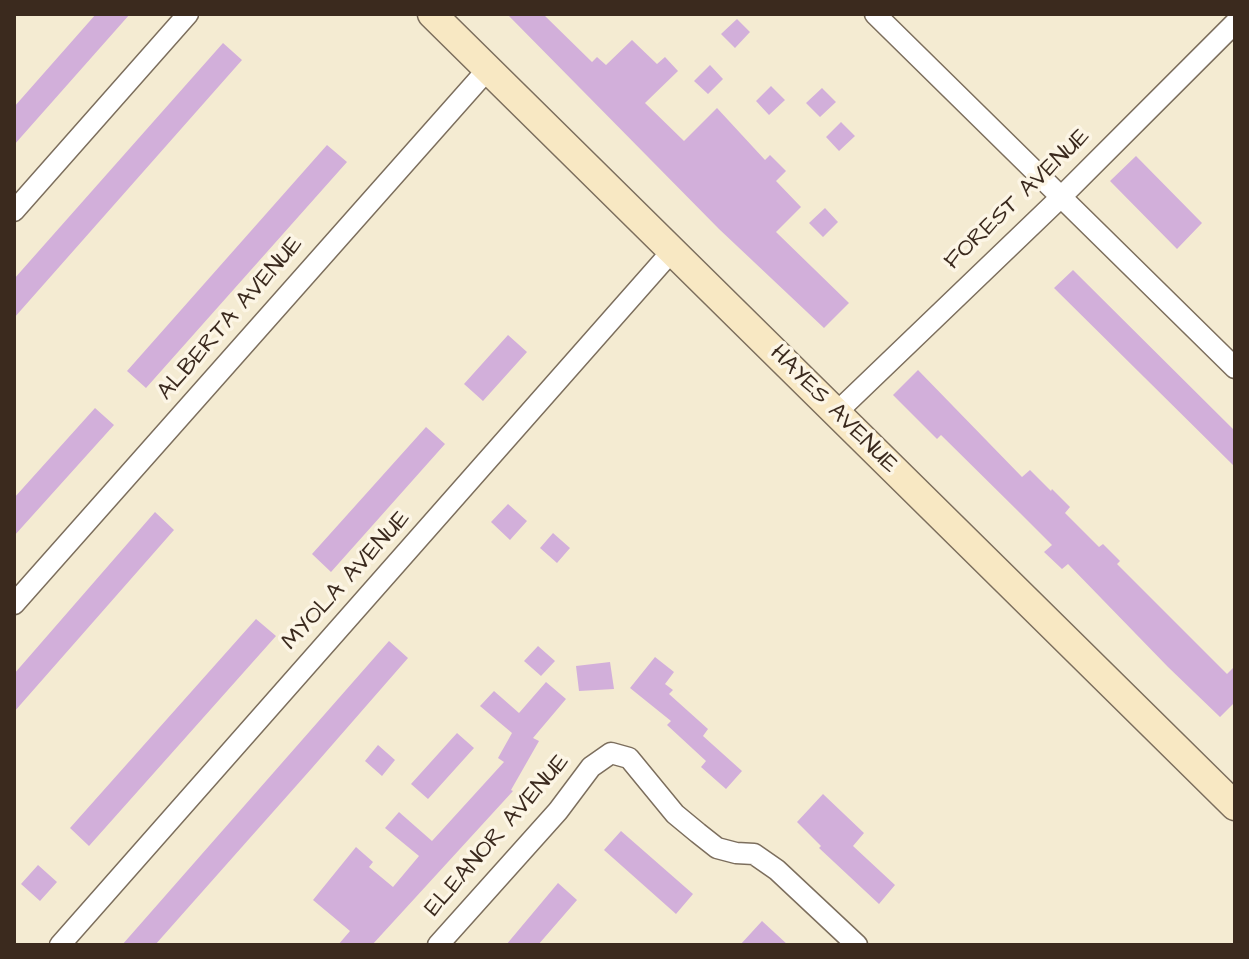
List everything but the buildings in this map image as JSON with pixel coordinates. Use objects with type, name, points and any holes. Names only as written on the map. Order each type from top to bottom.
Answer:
[{"type":"street","points":[[14,211],[188,14]]},
{"type":"street","name":"HAYES AVENUE","points":[[432,14],[1235,806]]},
{"type":"street","points":[[875,14],[1235,368]]},
{"type":"street","name":"FOREST AVENUE","points":[[836,413],[1060,198],[1235,23]]},
{"type":"street","name":"ALBERTA AVENUE","points":[[14,604],[488,69]]},
{"type":"street","name":"MYOLA AVENUE","points":[[60,945],[672,251]]},
{"type":"street","name":"ELEANOR AVENUE","points":[[438,945],[558,811],[591,767],[611,753],[629,758],[675,814],[717,848],[754,854],[777,870],[857,945]]}]
